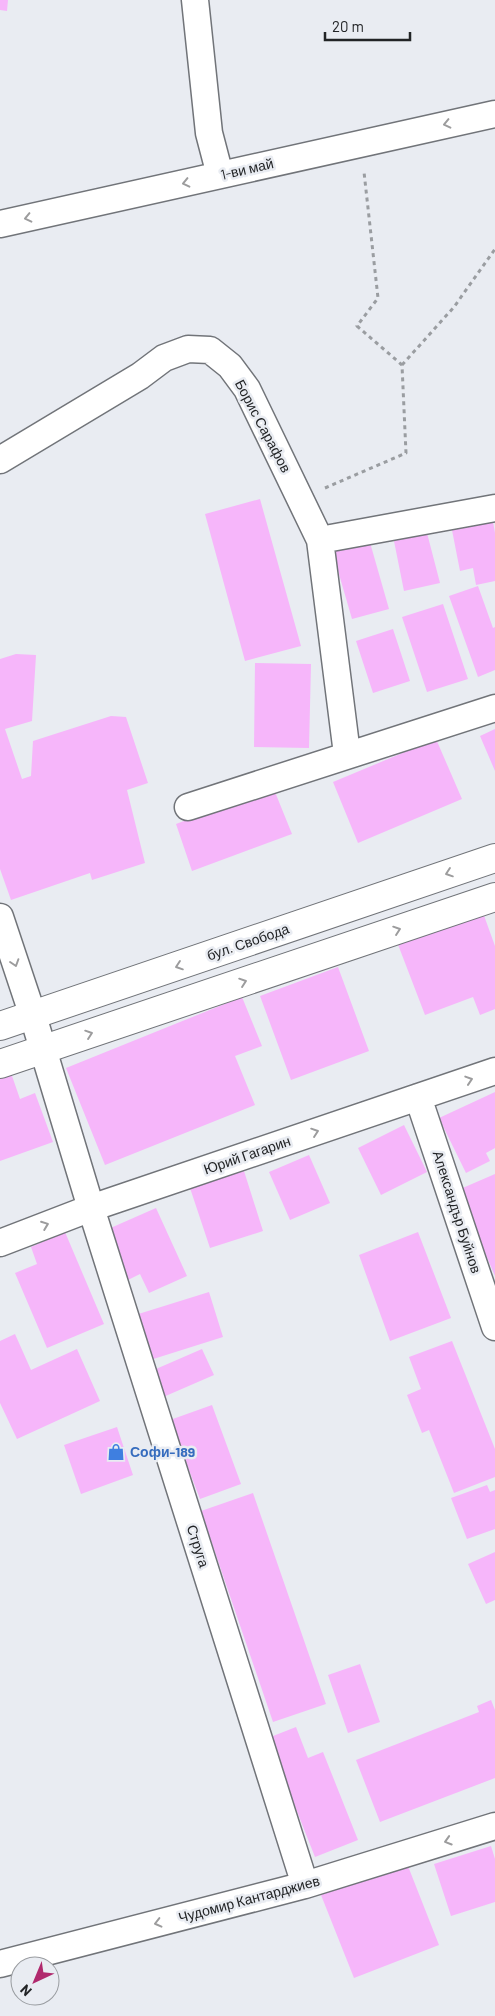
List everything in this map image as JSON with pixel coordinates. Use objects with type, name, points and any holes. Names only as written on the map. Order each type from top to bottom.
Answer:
[{"type":"street","points":[[195,0],[209,133],[220,175]]},
{"type":"street","name":"1-ви май","points":[[0,224],[495,114]]},
{"type":"street","name":"Борис Сарафов","points":[[0,460],[140,376],[164,358],[188,349],[210,350],[230,366],[247,389],[320,540],[347,754]]},
{"type":"street","points":[[320,540],[495,508]]},
{"type":"street","points":[[188,807],[347,754],[495,708]]},
{"type":"street","name":"бул. Свобода","points":[[0,1026],[495,858]]},
{"type":"street","points":[[0,1064],[495,897]]},
{"type":"street","name":"Струга","points":[[0,917],[33,1016],[91,1208],[305,1885]]},
{"type":"street","name":"Юрий Гагарин","points":[[0,1243],[91,1208],[495,1071]]},
{"type":"street","name":"Александър Буйнов","points":[[418,1096],[495,1326]]},
{"type":"street","name":"Чудомир Кантарджиев","points":[[0,1964],[305,1885],[495,1826]]},
{"type":"path","points":[[361,144],[378,298],[357,326],[402,365]]},
{"type":"path","points":[[301,498],[406,453],[402,365],[454,307],[495,249]]},
{"type":"building","points":[[0,0],[8,0],[7,11],[0,10]]},
{"type":"building","points":[[260,499],[301,646],[245,661],[205,514]]},
{"type":"building","points":[[492,516],[495,533],[495,581],[476,585],[473,568],[460,571],[451,525]]},
{"type":"building","points":[[427,533],[440,583],[404,591],[393,536]]},
{"type":"building","points":[[369,539],[389,609],[352,619],[332,550]]},
{"type":"building","points":[[478,586],[493,628],[495,627],[495,670],[478,677],[449,596]]},
{"type":"building","points":[[443,604],[468,679],[427,692],[402,617]]},
{"type":"building","points":[[393,629],[410,681],[373,693],[356,641]]},
{"type":"building","points":[[16,654],[36,655],[32,721],[5,729],[22,779],[31,776],[33,741],[111,716],[126,717],[148,783],[127,790],[145,863],[92,880],[90,873],[11,900],[0,869],[0,659]]},
{"type":"building","points":[[255,663],[311,664],[309,748],[254,747]]},
{"type":"building","points":[[495,729],[495,771],[480,736]]},
{"type":"building","points":[[436,739],[462,799],[358,843],[333,782]]},
{"type":"building","points":[[273,787],[292,834],[192,871],[176,824]]},
{"type":"building","points":[[482,910],[495,946],[495,1009],[480,1015],[473,997],[425,1015],[397,942]]},
{"type":"building","points":[[338,967],[369,1051],[291,1080],[260,996]]},
{"type":"building","points":[[242,997],[262,1046],[235,1056],[255,1105],[105,1165],[66,1068]]},
{"type":"building","points":[[11,1073],[20,1099],[35,1093],[53,1142],[0,1161],[0,1077]]},
{"type":"building","points":[[495,1092],[495,1148],[486,1153],[490,1161],[466,1173],[439,1118]]},
{"type":"building","points":[[404,1125],[427,1172],[381,1195],[358,1148]]},
{"type":"building","points":[[309,1155],[330,1203],[290,1220],[269,1172]]},
{"type":"building","points":[[244,1171],[263,1231],[210,1248],[190,1188]]},
{"type":"building","points":[[495,1174],[495,1276],[458,1190]]},
{"type":"building","points":[[156,1208],[187,1276],[149,1293],[140,1274],[128,1280],[106,1230]]},
{"type":"building","points":[[65,1232],[104,1324],[47,1348],[15,1273],[37,1264],[31,1247]]},
{"type":"building","points":[[418,1232],[451,1318],[390,1341],[359,1255]]},
{"type":"building","points":[[209,1292],[223,1337],[147,1361],[132,1316]]},
{"type":"building","points":[[15,1334],[31,1370],[77,1349],[100,1401],[17,1439],[0,1403],[0,1341]]},
{"type":"building","points":[[452,1341],[495,1449],[495,1477],[454,1493],[429,1430],[422,1433],[407,1395],[421,1389],[409,1357]]},
{"type":"building","points":[[202,1349],[214,1375],[161,1398],[149,1372]]},
{"type":"building","points":[[212,1405],[241,1484],[200,1499],[170,1420]]},
{"type":"building","points":[[117,1427],[133,1475],[81,1494],[64,1445]]},
{"type":"building","points":[[487,1485],[490,1492],[495,1490],[495,1529],[467,1539],[451,1498]]},
{"type":"building","points":[[253,1493],[326,1704],[273,1722],[201,1511]]},
{"type":"building","points":[[495,1552],[495,1600],[486,1604],[468,1564]]},
{"type":"building","points":[[360,1664],[380,1722],[348,1733],[328,1675]]},
{"type":"building","points":[[491,1700],[495,1710],[495,1778],[380,1822],[356,1760],[479,1712],[477,1706]]},
{"type":"building","points":[[296,1727],[308,1758],[323,1752],[358,1840],[315,1857],[268,1738]]},
{"type":"building","points":[[491,1846],[495,1859],[495,1902],[451,1916],[434,1864]]},
{"type":"building","points":[[406,1861],[439,1945],[354,1978],[321,1895]]},
{"type":"place","name":"Софи-189","points":[[116,1452]]}]
